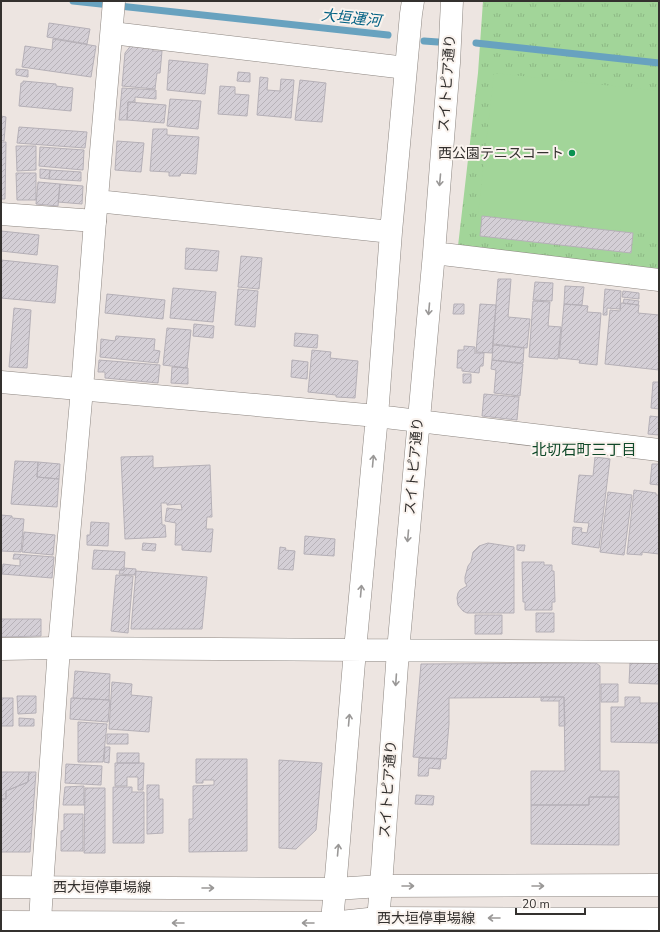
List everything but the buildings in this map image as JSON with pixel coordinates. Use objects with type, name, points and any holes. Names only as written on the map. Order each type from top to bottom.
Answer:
[{"type":"street","points":[[40,922],[59,648],[114,1]]},
{"type":"street","points":[[331,927],[377,416],[391,232],[413,1]]},
{"type":"street","name":"スイトピア通り","points":[[378,924],[398,651],[434,253],[449,63],[452,1]]},
{"type":"street","points":[[112,29],[406,68]]},
{"type":"street","points":[[1,214],[96,211],[391,232]]},
{"type":"street","points":[[434,253],[659,280]]},
{"type":"street","points":[[1,382],[377,416],[659,450]]},
{"type":"street","points":[[1,649],[59,648],[659,652]]},
{"type":"street","name":"西大垣停車場線","points":[[1,887],[335,888],[381,886],[659,885]]},
{"type":"street","name":"西大垣停車場線","points":[[1,922],[40,922],[107,927],[331,927],[378,924],[659,919]]},
{"type":"green space","points":[[483,1],[659,1],[659,269],[458,246],[478,73]]},
{"type":"green space","name":"西公園テニスコート","points":[[494,73],[659,91],[659,234],[478,215]]},
{"type":"waterway","name":"大垣運河","points":[[73,1],[388,35]]},
{"type":"waterway","name":"大垣運河","points":[[424,41],[438,42]]},
{"type":"waterway","name":"大垣運河","points":[[476,43],[659,63]]},
{"type":"place","name":"西公園テニスコート","points":[[572,153]]},
{"type":"district","name":"北切石町三丁目","points":[[584,450]]}]
